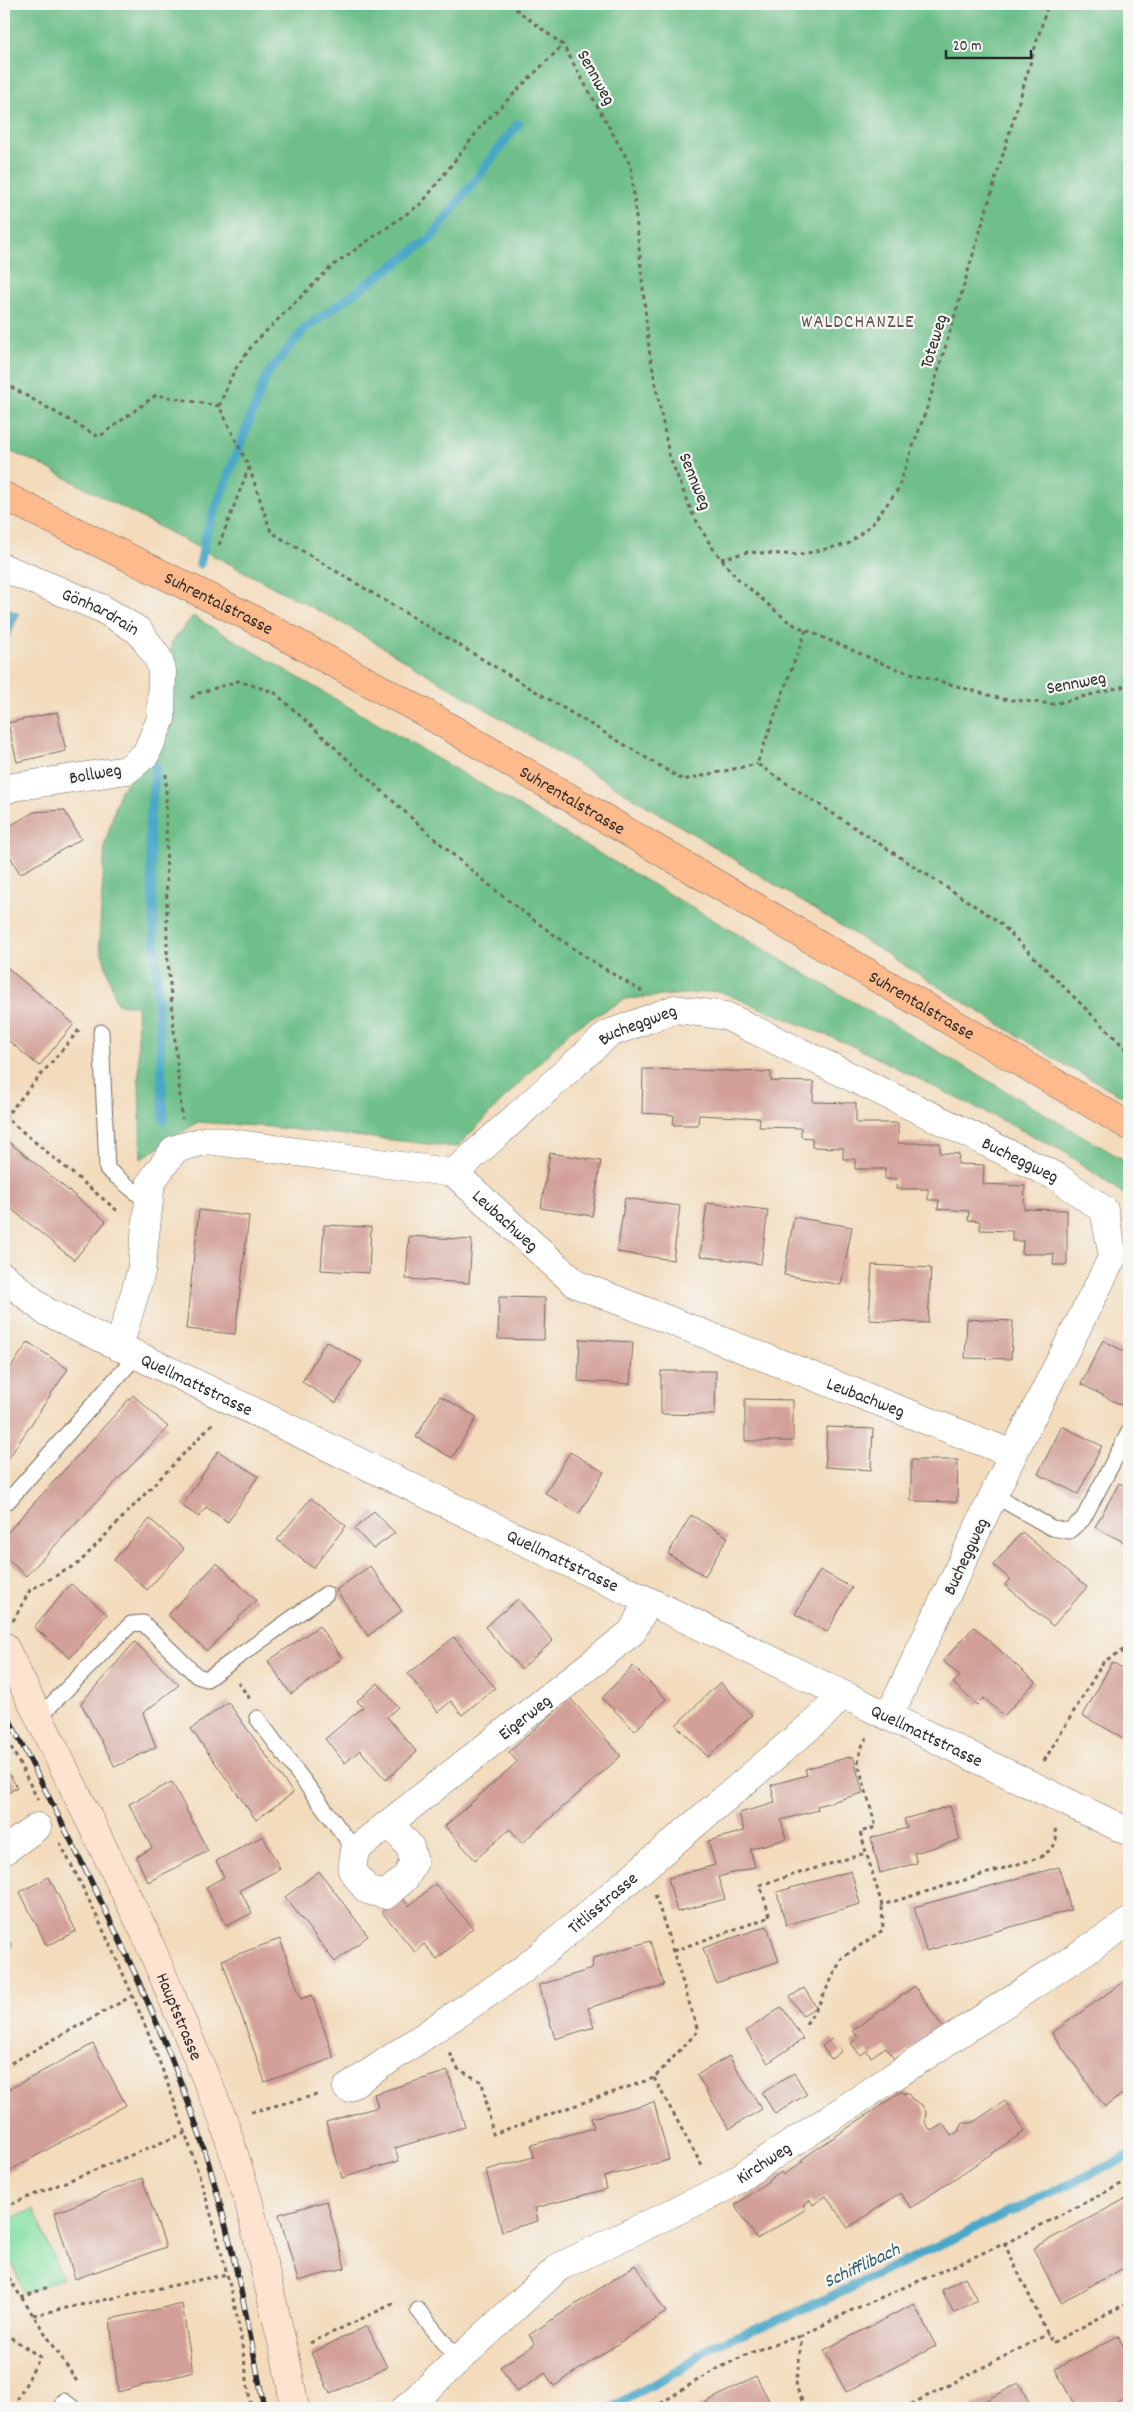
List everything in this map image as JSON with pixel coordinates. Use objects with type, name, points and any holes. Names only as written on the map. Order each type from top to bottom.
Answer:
[{"type":"main road","name":"Suhrentalstrasse","points":[[4,496],[251,618],[425,713],[1129,1126]]},
{"type":"main road","name":"Hauptstrasse","points":[[6,1636],[40,1716],[145,1933],[224,2119],[248,2199],[285,2355],[295,2408]]},
{"type":"street","name":"Gönhardrain","points":[[4,568],[101,608],[139,631],[158,658],[162,670],[161,719]]},
{"type":"street","name":"Bollweg","points":[[4,791],[13,786],[126,770],[146,754],[161,719]]},
{"type":"street","name":"Bucheggweg","points":[[454,1173],[608,1034],[675,1009],[726,1016],[1057,1177],[1104,1210],[1113,1256],[879,1724]]},
{"type":"street","points":[[128,1351],[141,1272],[152,1182],[175,1149],[208,1140],[454,1173]]},
{"type":"street","name":"Leubachweg","points":[[454,1173],[576,1284],[1013,1454]]},
{"type":"street","name":"Quellmattstrasse","points":[[4,1277],[45,1311],[842,1695],[879,1724],[1030,1784],[1129,1832]]},
{"type":"street","name":"Eigerweg","points":[[355,1850],[632,1632],[648,1601]]},
{"type":"street","name":"Titlisstrasse","points":[[346,2088],[437,2029],[524,1969],[822,1716],[842,1695]]},
{"type":"street","points":[[4,1851],[44,1821]]},
{"type":"street","points":[[355,1850],[352,1870],[367,1890],[386,1895],[406,1877],[414,1862],[410,1847],[390,1823]]},
{"type":"street","name":"Kirchweg","points":[[406,2408],[558,2268],[716,2192],[1129,1922]]},
{"type":"lane","points":[[100,1032],[107,1169],[149,1203]]},
{"type":"lane","points":[[8,1501],[128,1351]]},
{"type":"lane","points":[[994,1495],[1052,1528],[1069,1530],[1083,1519],[1129,1432]]},
{"type":"lane","points":[[40,1716],[131,1624],[144,1623],[197,1676],[207,1679],[326,1594]]},
{"type":"lane","points":[[257,1718],[355,1850]]},
{"type":"lane","points":[[418,2310],[459,2361]]},
{"type":"path","name":"Sennweg","points":[[509,4],[563,45],[631,166],[649,349],[669,455],[692,513],[711,546],[736,577],[790,623],[892,668],[1002,699],[1054,704],[1129,685]]},
{"type":"path","name":"Toteweg","points":[[721,559],[748,552],[800,555],[848,544],[870,525],[897,491],[928,405],[1048,4]]},
{"type":"path","points":[[563,45],[483,124],[422,202],[332,266],[254,343],[234,371],[219,406],[249,467],[270,532],[683,780],[757,764],[998,921],[1129,1052]]},
{"type":"path","points":[[4,382],[99,437],[156,395],[219,406]]},
{"type":"path","points":[[219,545],[249,467]]},
{"type":"path","points":[[757,764],[806,630]]},
{"type":"path","points":[[161,719],[199,693],[238,681],[274,692],[495,891],[606,971],[675,1009]]},
{"type":"path","points":[[165,764],[167,951],[184,1145]]},
{"type":"path","points":[[100,1032],[87,1021],[5,1117],[146,1234]]},
{"type":"path","points":[[6,1636],[30,1590],[79,1563],[233,1401]]},
{"type":"path","points":[[1030,1784],[1104,1661],[1121,1652],[1129,1638]]},
{"type":"path","points":[[1121,1652],[1129,1653]]},
{"type":"path","points":[[226,1665],[260,1714],[257,1718]]},
{"type":"path","points":[[806,2024],[818,2006],[842,1958],[883,1930],[882,1905],[860,1832],[876,1827],[858,1763],[861,1748],[879,1724]]},
{"type":"path","points":[[4,1733],[44,1821],[132,1996],[185,2133],[235,2306],[251,2408]]},
{"type":"path","points":[[882,1905],[1042,1857],[1054,1847],[1057,1839],[1055,1829],[1049,1822]]},
{"type":"path","points":[[673,1950],[770,1917],[760,1885],[866,1854]]},
{"type":"path","points":[[437,2029],[458,2069],[482,2082],[493,2134],[654,2078],[698,2031],[646,1865]]},
{"type":"path","points":[[4,2067],[132,1996]]},
{"type":"path","points":[[654,2078],[716,2192]]},
{"type":"path","points":[[224,2119],[346,2088]]},
{"type":"path","points":[[4,2207],[185,2133]]},
{"type":"path","points":[[654,2408],[702,2376],[759,2350],[802,2336],[850,2311],[1004,2243],[1129,2180]]},
{"type":"path","points":[[1004,2243],[1052,2342],[1129,2302]]},
{"type":"path","points":[[4,2271],[80,2385]]},
{"type":"path","points":[[33,2315],[227,2274]]},
{"type":"path","points":[[21,2298],[50,2286]]},
{"type":"path","points":[[285,2355],[400,2300],[418,2310]]},
{"type":"path","points":[[4,2333],[40,2357],[13,2408]]},
{"type":"path","points":[[904,2408],[1048,2334]]},
{"type":"path","points":[[802,2336],[796,2386],[805,2408]]},
{"type":"green space","points":[[4,4],[1129,4],[1129,1099],[1068,1067],[695,835],[351,628],[38,463],[4,449]]},
{"type":"green space","points":[[193,616],[1129,1163],[1129,1198],[1063,1151],[853,1046],[719,991],[625,999],[571,1030],[457,1147],[271,1127],[198,1122],[141,1159],[137,1006],[117,1004],[99,943],[105,844],[120,791],[174,721],[171,643]]},
{"type":"green space","points":[[34,2209],[62,2278],[24,2294],[4,2242],[4,2221]]},
{"type":"water","points":[[4,607],[19,614],[4,648]]},
{"type":"building","points":[[57,712],[66,751],[17,762],[8,723]]},
{"type":"building","points":[[64,810],[81,839],[20,874],[4,845],[4,829],[34,812]]},
{"type":"building","points":[[4,965],[74,1024],[39,1066],[4,1037]]},
{"type":"building","points":[[643,1069],[771,1072],[771,1081],[814,1082],[813,1102],[856,1103],[856,1123],[898,1123],[898,1143],[940,1143],[940,1153],[959,1154],[958,1164],[984,1165],[983,1184],[1025,1186],[1024,1209],[1067,1210],[1067,1265],[1053,1265],[1054,1254],[1022,1254],[1023,1241],[1012,1241],[1012,1231],[980,1230],[980,1221],[968,1220],[969,1211],[938,1209],[939,1200],[928,1200],[928,1189],[896,1189],[897,1179],[885,1179],[885,1169],[855,1169],[855,1159],[843,1159],[843,1148],[812,1147],[812,1138],[801,1137],[801,1128],[759,1127],[760,1118],[699,1115],[698,1125],[673,1125],[674,1115],[642,1113]]},
{"type":"building","points":[[4,1138],[106,1221],[74,1260],[4,1203]]},
{"type":"building","points":[[550,1153],[601,1161],[592,1216],[541,1208]]},
{"type":"building","points":[[625,1198],[680,1206],[673,1260],[617,1252]]},
{"type":"building","points":[[707,1203],[768,1210],[761,1264],[700,1256]]},
{"type":"building","points":[[199,1210],[249,1216],[235,1334],[186,1329]]},
{"type":"building","points":[[794,1217],[852,1227],[841,1285],[784,1275]]},
{"type":"building","points":[[324,1225],[371,1227],[369,1273],[321,1270]]},
{"type":"building","points":[[409,1236],[472,1240],[469,1283],[406,1279]]},
{"type":"building","points":[[872,1265],[931,1268],[928,1323],[869,1320]]},
{"type":"building","points":[[499,1297],[545,1298],[544,1340],[498,1339]]},
{"type":"building","points":[[967,1319],[1013,1321],[1011,1359],[965,1358]]},
{"type":"building","points":[[580,1339],[633,1342],[630,1384],[578,1381]]},
{"type":"building","points":[[1103,1340],[1129,1354],[1129,1390],[1121,1405],[1081,1384]]},
{"type":"building","points":[[326,1341],[362,1362],[336,1403],[302,1382]]},
{"type":"building","points":[[28,1342],[68,1369],[4,1465],[4,1378]]},
{"type":"building","points":[[661,1371],[716,1371],[715,1415],[661,1414]]},
{"type":"building","points":[[133,1395],[168,1427],[26,1576],[4,1556],[4,1536]]},
{"type":"building","points":[[440,1396],[477,1417],[452,1458],[416,1437]]},
{"type":"building","points":[[745,1399],[793,1400],[793,1441],[745,1441]]},
{"type":"building","points":[[1062,1426],[1102,1446],[1078,1494],[1038,1474]]},
{"type":"building","points":[[827,1427],[873,1429],[871,1470],[825,1467]]},
{"type":"building","points":[[218,1451],[258,1476],[228,1522],[206,1507],[199,1517],[182,1506]]},
{"type":"building","points":[[570,1452],[604,1472],[579,1514],[545,1493]]},
{"type":"building","points":[[911,1460],[958,1460],[957,1502],[911,1501]]},
{"type":"building","points":[[1119,1483],[1129,1488],[1129,1545],[1095,1527]]},
{"type":"building","points":[[311,1498],[346,1526],[313,1568],[277,1540]]},
{"type":"building","points":[[374,1511],[395,1533],[373,1549],[355,1529]]},
{"type":"building","points":[[691,1515],[728,1537],[705,1576],[668,1554]]},
{"type":"building","points":[[150,1519],[184,1549],[147,1590],[114,1560]]},
{"type":"building","points":[[1022,1532],[1087,1587],[1053,1626],[1005,1585],[1010,1579],[993,1565]]},
{"type":"building","points":[[217,1563],[256,1600],[207,1651],[168,1615]]},
{"type":"building","points":[[370,1566],[402,1611],[368,1636],[336,1590]]},
{"type":"building","points":[[820,1570],[852,1588],[827,1632],[795,1614]]},
{"type":"building","points":[[71,1584],[107,1614],[70,1658],[34,1627]]},
{"type":"building","points":[[518,1599],[553,1641],[521,1669],[485,1627]]},
{"type":"building","points":[[319,1626],[342,1658],[291,1694],[268,1661]]},
{"type":"building","points":[[974,1627],[1035,1682],[1004,1716],[984,1698],[977,1705],[953,1683],[960,1676],[943,1661]]},
{"type":"building","points":[[454,1637],[495,1688],[462,1715],[451,1701],[438,1712],[408,1674]]},
{"type":"building","points":[[135,1642],[179,1685],[143,1713],[156,1747],[115,1767],[81,1703]]},
{"type":"building","points":[[1112,1662],[1129,1672],[1129,1741],[1083,1716]]},
{"type":"building","points":[[633,1666],[666,1699],[635,1731],[602,1698]]},
{"type":"building","points":[[720,1682],[752,1715],[708,1757],[676,1725]]},
{"type":"building","points":[[378,1683],[398,1707],[387,1717],[417,1752],[386,1780],[360,1750],[345,1763],[325,1739],[363,1707],[357,1701]]},
{"type":"building","points":[[570,1698],[621,1756],[522,1843],[510,1829],[475,1860],[445,1826],[517,1762],[509,1752]]},
{"type":"building","points":[[228,1702],[293,1793],[256,1820],[191,1729]]},
{"type":"building","points":[[853,1756],[863,1793],[817,1806],[818,1810],[781,1820],[786,1839],[750,1849],[755,1867],[718,1877],[725,1899],[677,1912],[668,1878],[715,1865],[708,1841],[744,1831],[739,1813],[775,1803],[771,1785],[807,1775],[805,1769]]},
{"type":"building","points":[[4,1766],[17,1787],[4,1796]]},
{"type":"building","points":[[172,1782],[208,1851],[148,1882],[136,1857],[152,1848],[129,1804]]},
{"type":"building","points":[[950,1806],[960,1840],[914,1853],[917,1863],[880,1873],[871,1838],[907,1828],[904,1819]]},
{"type":"building","points":[[263,1836],[280,1869],[240,1890],[252,1913],[227,1926],[206,1887],[224,1877],[216,1861]]},
{"type":"building","points":[[1059,1867],[1071,1910],[926,1951],[914,1907]]},
{"type":"building","points":[[319,1871],[368,1936],[335,1962],[285,1897]]},
{"type":"building","points":[[851,1871],[860,1904],[786,1925],[777,1892]]},
{"type":"building","points":[[49,1877],[76,1931],[47,1946],[20,1892]]},
{"type":"building","points":[[435,1884],[473,1928],[437,1959],[424,1944],[415,1952],[382,1912],[401,1896],[409,1906]]},
{"type":"building","points":[[767,1926],[779,1961],[716,1983],[703,1948]]},
{"type":"building","points":[[4,1935],[13,1946],[4,1953]]},
{"type":"building","points":[[280,1939],[301,1999],[312,1995],[334,2058],[265,2082],[222,1960]]},
{"type":"building","points":[[650,1941],[664,1985],[588,2008],[594,2027],[555,2039],[539,1985],[592,1969],[593,1958]]},
{"type":"building","points":[[1129,1978],[1129,2089],[1105,2107],[1052,2033]]},
{"type":"building","points":[[915,1986],[943,2028],[895,2060],[886,2047],[871,2057],[867,2051],[860,2055],[851,2043],[858,2038],[853,2030]]},
{"type":"building","points":[[804,1988],[816,2007],[802,2016],[790,1997]]},
{"type":"building","points":[[782,2007],[803,2039],[768,2063],[746,2031]]},
{"type":"building","points":[[833,2038],[842,2051],[831,2059],[822,2046]]},
{"type":"building","points":[[93,2044],[126,2105],[4,2174],[4,2092]]},
{"type":"building","points":[[729,2056],[762,2109],[729,2129],[697,2075]]},
{"type":"building","points":[[448,2071],[465,2127],[395,2148],[399,2161],[342,2178],[326,2122],[378,2107],[374,2094]]},
{"type":"building","points":[[794,2073],[807,2094],[775,2114],[762,2093]]},
{"type":"building","points":[[902,2091],[904,2094],[907,2092],[912,2099],[922,2105],[926,2112],[925,2122],[931,2131],[943,2124],[951,2136],[959,2131],[963,2123],[972,2123],[1005,2101],[1025,2131],[911,2208],[900,2193],[848,2228],[826,2196],[813,2205],[810,2200],[803,2205],[806,2209],[757,2239],[735,2205],[781,2172],[783,2175],[804,2161],[802,2159]]},
{"type":"building","points":[[654,2102],[669,2160],[604,2177],[607,2189],[535,2208],[538,2221],[502,2231],[486,2170],[534,2157],[531,2145],[594,2128],[591,2118]]},
{"type":"building","points":[[142,2178],[166,2247],[75,2279],[55,2213]]},
{"type":"building","points":[[1129,2197],[1129,2265],[1061,2302],[1033,2248]]},
{"type":"building","points":[[327,2201],[345,2268],[298,2281],[279,2214]]},
{"type":"building","points":[[635,2265],[666,2312],[554,2386],[545,2373],[517,2392],[500,2367],[535,2344],[529,2335]]},
{"type":"building","points":[[965,2277],[977,2300],[954,2313],[942,2290]]},
{"type":"building","points":[[182,2304],[193,2372],[118,2392],[110,2319]]},
{"type":"building","points":[[914,2304],[936,2346],[846,2392],[824,2350]]},
{"type":"building","points":[[367,2326],[387,2367],[330,2394],[311,2353]]},
{"type":"building","points":[[1118,2336],[1129,2358],[1129,2396],[1106,2408],[1076,2408],[1055,2369]]},
{"type":"building","points":[[756,2376],[773,2408],[695,2408]]},
{"type":"building","points":[[1019,2383],[1032,2408],[971,2408]]},
{"type":"waterway","points":[[200,564],[207,531],[267,375],[304,329],[430,239],[518,124]]},
{"type":"waterway","points":[[156,767],[149,826],[164,1120]]},
{"type":"waterway","name":"Schifflibach","points":[[610,2408],[678,2371],[710,2347],[791,2315],[1129,2156]]},
{"type":"railway","points":[[4,1709],[108,1916],[133,1969],[178,2076],[198,2130],[219,2198],[244,2303],[264,2408]]},
{"type":"district","name":"WALDCHANZLE","points":[[858,320]]}]
